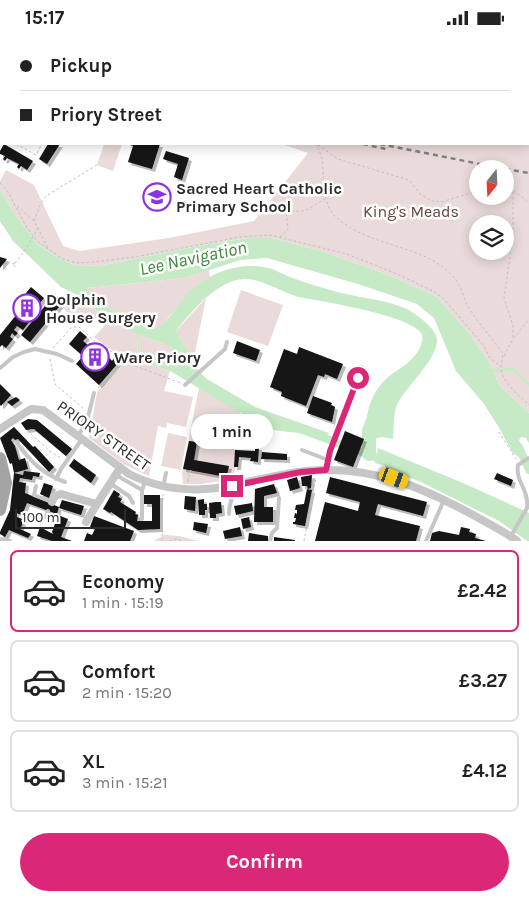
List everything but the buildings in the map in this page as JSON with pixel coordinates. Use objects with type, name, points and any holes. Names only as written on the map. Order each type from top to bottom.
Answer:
[{"type":"main road","points":[[0,458],[6,483],[0,510]]},
{"type":"street","name":"PRIORY STREET","points":[[0,429],[27,412],[39,409],[47,412],[80,437],[118,471],[143,484],[163,487],[204,490],[326,470],[380,475],[410,485],[444,500],[514,538]]},
{"type":"street","points":[[86,522],[118,471]]},
{"type":"street","points":[[52,503],[55,496],[61,494],[97,504]]},
{"type":"lane","points":[[187,384],[225,349],[227,342]]},
{"type":"lane","points":[[0,368],[24,351],[35,349],[57,354],[72,361]]},
{"type":"lane","points":[[326,470],[330,451],[362,367]]},
{"type":"lane","points":[[56,479],[80,437],[87,421],[94,393]]},
{"type":"lane","points":[[17,443],[47,475],[65,482]]},
{"type":"lane","points":[[302,450],[328,460]]},
{"type":"lane","points":[[514,538],[525,511],[527,496],[517,472],[520,463],[529,458]]},
{"type":"lane","points":[[163,487],[166,473]]},
{"type":"lane","points":[[110,484],[129,496],[133,503]]},
{"type":"lane","points":[[142,519],[143,484]]},
{"type":"lane","points":[[36,485],[34,495],[52,503]]},
{"type":"lane","points":[[229,514],[234,495],[232,486]]},
{"type":"lane","points":[[270,541],[272,533],[277,528],[279,498]]},
{"type":"lane","points":[[426,541],[444,500]]},
{"type":"lane","points":[[26,515],[41,519],[46,516],[48,511]]},
{"type":"lane","points":[[0,539],[10,541]]},
{"type":"path","points":[[18,145],[36,155],[41,145]]},
{"type":"path","points":[[317,145],[338,159],[409,181],[420,194],[432,201],[441,201],[469,193]]},
{"type":"path","points":[[317,145],[324,175],[325,199],[333,214],[354,229],[385,243],[427,258],[454,276],[461,287],[468,307],[503,354],[500,366],[503,378],[529,405]]},
{"type":"path","points":[[34,221],[40,203],[46,196],[97,165]]},
{"type":"path","points":[[0,183],[8,192],[27,229],[38,242],[63,259],[77,263],[135,257],[240,237],[270,235],[347,255],[398,274],[433,291],[444,299],[484,346],[490,359],[500,366]]},
{"type":"path","points":[[514,193],[529,203]]},
{"type":"path","points":[[280,237],[288,230],[286,211],[302,212],[310,210],[316,203],[325,199]]},
{"type":"path","points":[[15,205],[34,221],[49,251]]},
{"type":"path","points":[[513,205],[513,236],[504,298],[513,326],[513,339]]},
{"type":"path","points":[[16,267],[12,264],[24,252],[38,228]]},
{"type":"path","points":[[502,360],[513,339],[529,319]]},
{"type":"path","points":[[88,414],[55,384],[49,362],[53,348],[75,325],[100,346],[106,347],[123,361],[187,384]]},
{"type":"path","points":[[94,393],[123,361]]},
{"type":"path","points":[[87,421],[118,453],[146,469],[143,484]]},
{"type":"path","points":[[31,429],[31,434],[66,461]]},
{"type":"path","points":[[499,432],[520,463]]},
{"type":"path","points":[[188,480],[188,471],[190,472]]},
{"type":"path","points":[[304,541],[316,477],[315,471]]},
{"type":"path","points":[[162,541],[163,487]]},
{"type":"path","points":[[169,541],[176,539],[183,541]]},
{"type":"green space","points":[[104,145],[122,145],[113,171],[97,165]]},
{"type":"green space","name":"King's Meads","points":[[285,145],[529,145],[529,413],[500,386],[489,362],[468,332],[437,297],[389,275],[321,251],[272,238],[248,238],[104,265],[77,266],[57,257],[37,244],[0,190],[0,181],[6,170],[34,185],[63,246],[79,251],[169,238],[254,221],[308,153]]},
{"type":"green space","points":[[209,270],[210,277],[198,284],[162,325],[152,329],[109,308],[87,288],[185,278]]},
{"type":"green space","points":[[241,290],[283,305],[268,346],[227,332]]},
{"type":"green space","points":[[77,295],[109,320],[137,334],[138,357],[140,361],[170,371],[164,391],[193,397],[186,427],[167,423],[166,428],[158,426],[149,476],[123,464],[89,438],[97,392],[121,367],[125,360],[94,337],[105,325],[91,315],[81,325],[74,321],[64,308]]},
{"type":"green space","points":[[206,298],[193,362],[176,331]]},
{"type":"green space","points":[[139,335],[172,347],[166,365],[143,358],[140,355]]},
{"type":"green space","points":[[199,388],[240,412],[234,479],[201,484],[183,484],[182,473]]},
{"type":"green space","points":[[168,433],[187,437],[181,470],[161,466]]},
{"type":"green space","points":[[164,535],[179,536],[199,541],[154,541]]},
{"type":"water","points":[[0,190],[37,244],[57,257],[77,266],[104,265],[248,238],[272,238],[321,251],[389,275],[437,297],[468,332],[489,362],[500,386],[529,413],[529,443],[526,438],[521,437],[519,440],[525,455],[520,458],[512,452],[484,404],[456,371],[434,318],[417,304],[358,284],[267,258],[240,260],[185,278],[87,288],[109,308],[152,329],[163,324],[186,295],[203,281],[231,268],[257,266],[269,268],[337,292],[398,306],[407,309],[421,318],[436,336],[437,341],[432,357],[397,405],[394,417],[393,439],[382,437],[373,439],[371,442],[367,441],[366,433],[369,407],[381,384],[410,361],[419,349],[422,335],[413,326],[400,320],[364,310],[298,297],[246,279],[236,280],[217,290],[207,297],[182,323],[176,331],[198,370],[207,379],[255,407],[329,433],[324,442],[299,433],[273,430],[170,371],[140,361],[138,357],[137,334],[109,320],[77,295],[61,287],[13,241],[0,221]],"holes":[[[139,335],[172,347],[166,365],[143,358],[140,355]]]},
{"type":"water","points":[[213,413],[214,416],[222,417],[224,415],[217,449],[219,451],[203,447],[206,447]]},
{"type":"water","points":[[378,448],[529,513],[529,541],[499,521],[421,482],[375,463]]},
{"type":"waterway","points":[[491,371],[513,369],[529,385]]},
{"type":"waterway","points":[[369,454],[369,431],[372,423]]},
{"type":"waterway","points":[[319,436],[385,461]]},
{"type":"waterway","name":"Lee Navigation","points":[[519,447],[529,470]]},
{"type":"railway","points":[[368,145],[386,149]]},
{"type":"railway","points":[[385,145],[469,162]]},
{"type":"railway","points":[[514,170],[529,173]]},
{"type":"place","name":"Sacred Heart Catholic Primary School","points":[[157,197]]},
{"type":"place","name":"Dolphin House Surgery","points":[[27,308]]},
{"type":"place","name":"Ware Priory","points":[[95,357]]},
{"type":"route","points":[[232,486],[301,472],[326,470],[330,451],[358,378]]}]
